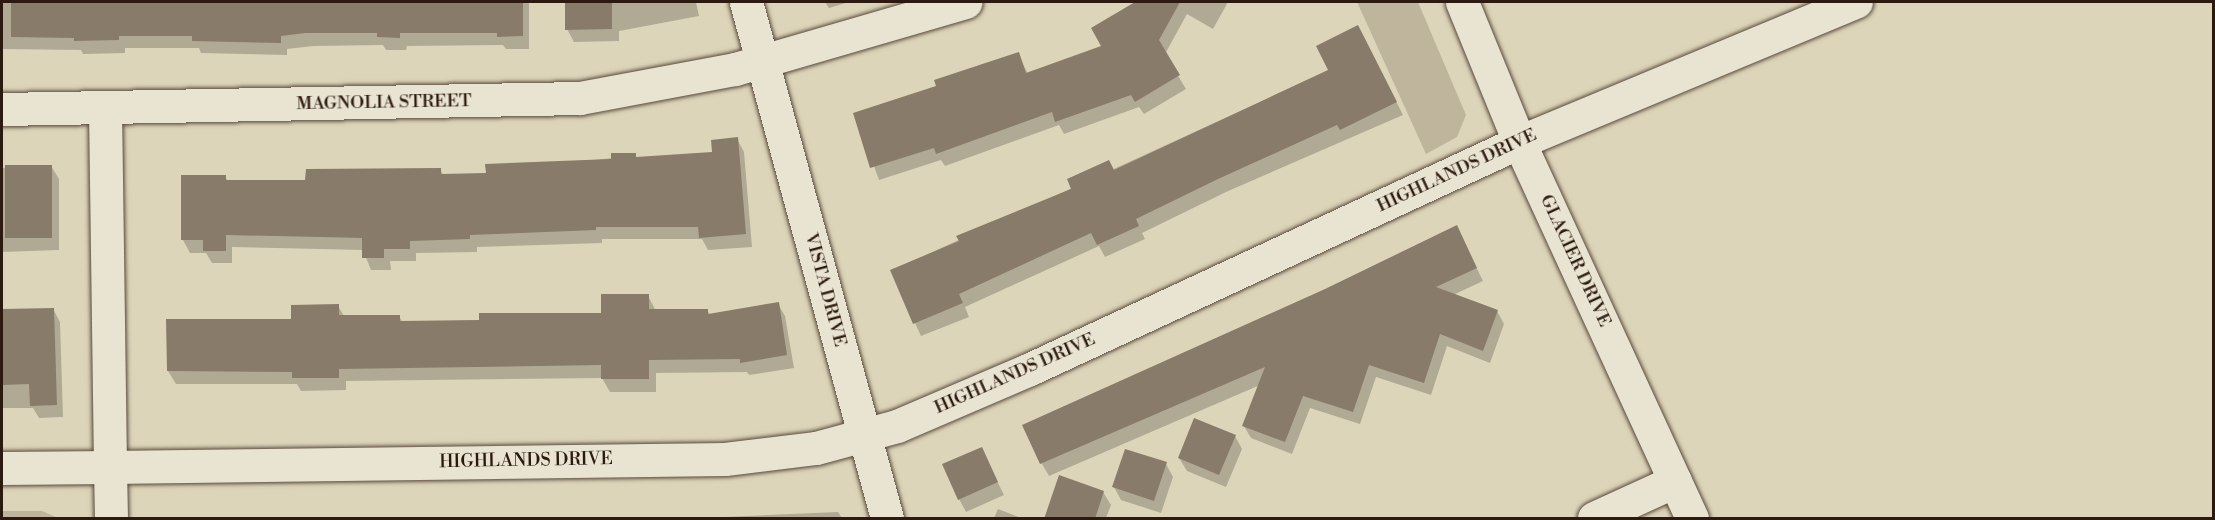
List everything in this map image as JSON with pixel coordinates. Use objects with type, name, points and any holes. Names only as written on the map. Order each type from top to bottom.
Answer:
[{"type":"street","name":"VISTA DRIVE","points":[[746,2],[887,519]]},
{"type":"street","name":"MAGNOLIA STREET","points":[[2,109],[580,98],[763,62],[965,2]]},
{"type":"street","name":"GLACIER DRIVE","points":[[1462,2],[1519,142],[1692,519]]},
{"type":"street","name":"HIGHLANDS DRIVE","points":[[2,468],[725,459],[816,448],[865,437],[1030,369],[1519,142],[1856,2]]},
{"type":"street","points":[[105,108],[111,519]]},
{"type":"street","points":[[1593,519],[1675,481]]},
{"type":"shaded area","points":[[1357,2],[1418,2],[1466,115],[1457,137],[1426,154]]},
{"type":"shaded area","points":[[2,511],[42,511],[58,518],[2,518]]},
{"type":"building","points":[[11,2],[523,2],[523,36],[497,37],[497,33],[400,33],[400,38],[377,37],[377,33],[305,33],[281,36],[281,43],[192,41],[192,36],[119,36],[119,40],[74,41],[74,38],[11,37]]},
{"type":"building","points":[[565,2],[612,2],[612,29],[565,30]]},
{"type":"building","points":[[1135,2],[1180,2],[1159,40],[1180,75],[1135,102],[1131,95],[1055,122],[1052,112],[936,154],[934,148],[870,168],[853,113],[936,86],[934,80],[1019,52],[1026,73],[1101,46],[1091,28]]},
{"type":"building","points":[[1358,25],[1397,102],[1340,130],[1337,125],[1218,179],[1136,219],[1139,226],[1097,245],[1091,233],[959,294],[963,303],[913,324],[890,270],[959,241],[956,236],[1071,189],[1067,179],[1109,160],[1114,170],[1328,70],[1316,46]]},
{"type":"building","points":[[738,137],[746,234],[699,238],[698,227],[596,227],[596,230],[470,235],[470,239],[410,241],[410,249],[384,249],[384,258],[362,258],[362,238],[226,235],[226,251],[203,251],[203,240],[181,240],[181,175],[226,175],[226,180],[305,180],[306,169],[441,168],[441,174],[486,173],[485,164],[611,159],[611,153],[636,153],[636,157],[712,152],[711,140]]},
{"type":"building","points":[[5,165],[52,165],[52,238],[5,238]]},
{"type":"building","points":[[1457,225],[1477,268],[1436,287],[1498,310],[1483,351],[1440,334],[1424,383],[1369,365],[1353,412],[1303,396],[1285,442],[1242,426],[1265,367],[1040,464],[1022,425],[1325,289]]},
{"type":"building","points":[[601,294],[649,294],[649,309],[708,309],[708,314],[779,302],[787,355],[740,363],[740,359],[649,360],[649,379],[601,379],[601,365],[339,369],[339,378],[292,378],[292,372],[167,371],[166,319],[291,319],[291,305],[339,304],[339,315],[400,315],[400,321],[479,320],[479,313],[601,313]]},
{"type":"building","points":[[54,308],[57,405],[30,406],[29,384],[3,385],[2,309]]},
{"type":"building","points":[[1194,418],[1236,435],[1219,475],[1178,458]]},
{"type":"building","points":[[982,447],[998,482],[958,500],[942,464]]},
{"type":"building","points":[[1125,449],[1167,462],[1154,501],[1112,487]]},
{"type":"building","points":[[1059,475],[1104,491],[1095,519],[1044,519]]}]
